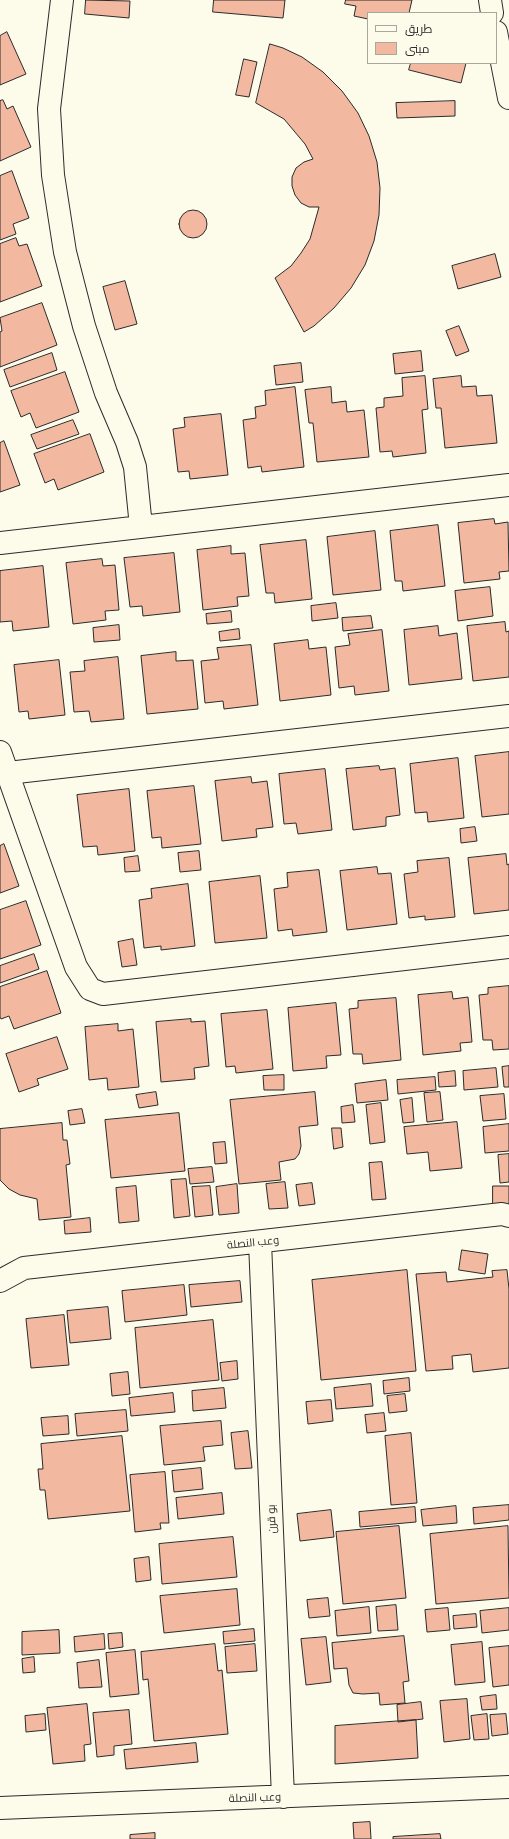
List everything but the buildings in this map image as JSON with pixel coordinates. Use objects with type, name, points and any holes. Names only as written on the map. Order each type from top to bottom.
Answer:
[{"type":"street","points":[[62,0],[49,108],[54,183],[65,252],[84,326],[106,393],[127,442],[135,467],[141,527]]},
{"type":"street","points":[[490,0],[492,12]]},
{"type":"street","points":[[497,37],[509,98]]},
{"type":"street","points":[[0,543],[509,485]]},
{"type":"street","points":[[8,773],[509,716]]},
{"type":"street","points":[[0,752],[76,967],[90,989],[103,994],[509,947]]},
{"type":"street","name":"وعب النصلة","points":[[0,1281],[24,1268],[502,1214],[509,1216]]},
{"type":"street","name":"بو قرن","points":[[260,1242],[283,1797]]},
{"type":"street","name":"وعب النصلة","points":[[0,1808],[509,1787]]}]
